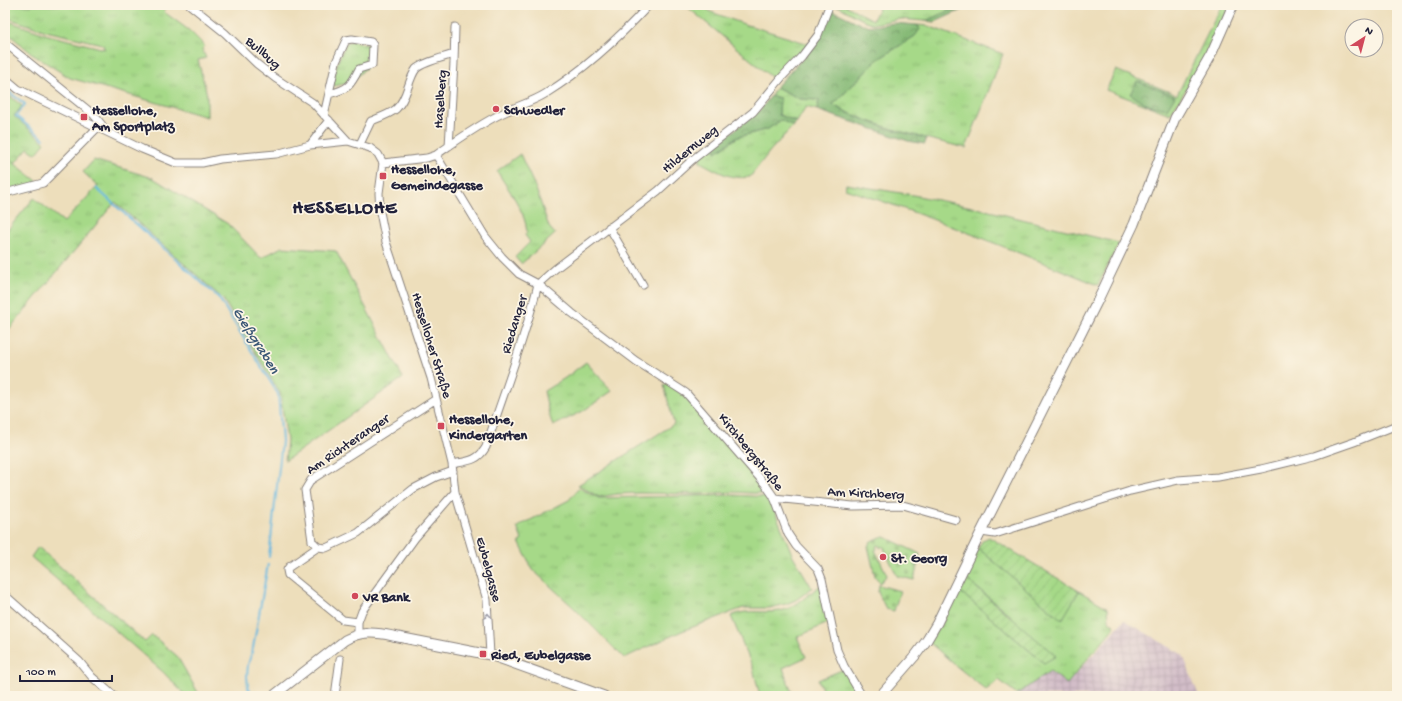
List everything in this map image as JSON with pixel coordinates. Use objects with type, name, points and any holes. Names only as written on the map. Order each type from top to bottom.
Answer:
[{"type":"main road","points":[[880,696],[896,679],[927,640],[937,623],[981,532],[1098,300],[1134,224],[1175,118],[1211,55],[1233,5]]},
{"type":"main road","points":[[273,696],[340,644],[358,634],[378,633],[490,655],[604,696]]},
{"type":"street","name":"Bullbug","points":[[190,5],[225,33],[257,64],[312,103],[327,117],[348,141]]},
{"type":"street","points":[[5,78],[18,89],[98,128],[176,163],[202,163],[220,159],[276,154],[310,145],[348,141],[370,148],[378,154],[383,163],[427,158],[436,155],[502,113],[533,101],[545,94],[592,61],[633,22],[648,5]]},
{"type":"street","name":"Hildernweg","points":[[538,284],[609,227],[658,191],[692,160],[753,112],[782,77],[802,56],[818,35],[829,6]]},
{"type":"street","name":"Haselberg","points":[[449,146],[455,27]]},
{"type":"street","points":[[310,145],[327,117],[329,94],[336,62],[346,40],[352,39],[371,42],[373,45],[372,65],[359,69],[352,84],[342,90],[329,94]]},
{"type":"street","points":[[5,43],[94,115],[108,132]]},
{"type":"street","name":"Haselberg","points":[[360,144],[371,120],[393,112],[404,101],[410,82],[416,70],[454,54]]},
{"type":"street","points":[[5,193],[43,183],[98,128]]},
{"type":"street","name":"Riedanger","points":[[436,155],[485,236],[502,257],[519,274],[538,284],[532,311],[518,355],[486,446],[479,456],[453,467]]},
{"type":"street","name":"Hesselloher Straße","points":[[383,163],[379,193],[380,212],[386,242],[436,399],[453,467],[455,492]]},
{"type":"street","points":[[609,227],[643,285]]},
{"type":"street","name":"Kirchbergstraße","points":[[538,284],[572,313],[636,361],[686,393],[765,484],[774,498],[788,534],[796,546],[818,570],[822,579],[837,650],[844,666],[862,696]]},
{"type":"street","name":"Am Richteranger","points":[[318,547],[312,541],[305,490],[311,480],[436,399]]},
{"type":"street","points":[[981,532],[995,534],[1130,491],[1171,481],[1218,477],[1261,469],[1314,456],[1397,425]]},
{"type":"street","points":[[358,622],[343,620],[288,575],[287,570],[289,567],[318,547],[326,548],[358,533],[413,489],[453,467]]},
{"type":"street","points":[[358,634],[358,622],[362,611],[403,553],[455,492]]},
{"type":"street","name":"Eubelgasse","points":[[455,492],[487,600],[490,655]]},
{"type":"street","name":"Am Kirchberg","points":[[774,498],[853,506],[903,506],[956,520]]},
{"type":"street","points":[[5,595],[79,661],[92,677],[114,696]]},
{"type":"street","points":[[335,696],[340,659]]},
{"type":"shaded area","points":[[1124,620],[1183,655],[1199,696],[1014,696],[1050,671],[1067,684]]},
{"type":"green space","points":[[5,5],[166,5],[164,12],[190,31],[205,46],[202,49],[206,58],[198,60],[207,95],[207,117],[70,78],[35,56],[5,31],[5,20],[48,35],[105,49],[102,44],[46,31],[5,17]]},
{"type":"green space","points":[[685,5],[701,5],[711,12],[741,23],[809,44],[776,81]]},
{"type":"green space","points":[[833,5],[845,5],[873,20],[880,5],[962,5],[925,21],[899,19],[874,24]]},
{"type":"green space","points":[[962,5],[968,5],[968,7],[935,22],[925,21]]},
{"type":"green space","points":[[1222,5],[1230,5],[1203,61],[1170,114],[1106,90],[1116,70],[1177,95]]},
{"type":"green space","points":[[830,9],[863,25],[876,26],[894,23],[917,25],[920,29],[915,36],[877,60],[833,105],[878,125],[926,138],[925,144],[908,141],[817,110],[819,100],[800,99],[776,87],[805,56]]},
{"type":"green space","points":[[917,25],[928,26],[1003,54],[966,148],[881,125],[849,113],[833,105],[877,60],[915,36],[919,29]]},
{"type":"green space","points":[[352,41],[372,46],[370,64],[350,83],[333,86],[337,64],[346,43]]},
{"type":"green space","points":[[1137,81],[1175,96],[1167,109],[1148,105],[1130,94]]},
{"type":"green space","points":[[776,87],[800,99],[819,100],[817,110],[806,107],[797,122],[779,115],[780,98],[771,96]]},
{"type":"green space","points":[[5,92],[22,106],[14,116],[45,143],[36,154],[28,148],[15,163],[5,156]]},
{"type":"green space","points":[[771,96],[780,98],[779,115],[797,122],[793,126],[781,120],[768,129],[738,137],[716,152],[714,146],[759,111]]},
{"type":"green space","points":[[781,120],[793,126],[770,151],[750,177],[743,178],[730,176],[700,162],[700,156],[714,146],[716,152],[738,137],[768,129]]},
{"type":"green space","points":[[520,154],[536,189],[549,227],[555,234],[521,264],[515,257],[530,242],[525,235],[527,232],[526,224],[520,208],[497,171]]},
{"type":"green space","points":[[5,156],[37,181],[34,189],[5,196]]},
{"type":"green space","points":[[94,160],[153,178],[228,224],[261,258],[282,247],[336,251],[403,378],[285,461],[287,440],[280,393],[223,299],[115,202],[5,334],[5,233],[34,198],[64,222],[98,186],[83,172]]},
{"type":"green space","points":[[846,184],[913,195],[977,208],[1119,243],[1098,285],[941,222],[845,189]]},
{"type":"green space","points":[[586,362],[612,391],[583,411],[553,426],[544,391],[565,378]]},
{"type":"green space","points":[[668,383],[693,403],[770,494],[733,492],[699,494],[640,493],[599,497],[578,485],[674,424],[664,385]]},
{"type":"green space","points":[[579,488],[599,498],[732,495],[769,497],[792,554],[812,588],[796,600],[786,604],[770,608],[743,608],[682,631],[624,658],[572,606],[533,570],[519,542],[522,540],[517,527],[569,500]]},
{"type":"green space","points":[[885,537],[920,554],[914,580],[897,576],[883,546],[880,548],[879,545],[876,546],[877,549],[875,550],[887,575],[880,583],[875,576],[868,546],[871,541]]},
{"type":"green space","points":[[989,537],[1079,591],[1062,620],[978,548],[983,540]]},
{"type":"green space","points":[[38,547],[145,642],[152,635],[177,656],[200,696],[186,696],[163,672],[31,557]]},
{"type":"green space","points":[[978,548],[1062,619],[1079,591],[1108,608],[1109,621],[1115,626],[1067,684],[1050,671],[1017,694],[999,680],[986,690],[929,642],[944,620],[957,589],[1044,663],[1010,615],[964,577]]},
{"type":"green space","points":[[964,577],[1056,656],[1044,663],[957,589]]},
{"type":"green space","points":[[821,585],[828,623],[797,637],[806,657],[783,668],[793,696],[760,696],[753,668],[731,616],[745,612],[773,612],[787,609]]},
{"type":"green space","points":[[879,585],[900,591],[894,611],[886,609],[878,592]]},
{"type":"green space","points":[[844,669],[858,696],[825,696],[818,680]]},
{"type":"waterway","name":"Gießgraben","points":[[5,89],[25,104],[16,116],[44,139]]},
{"type":"waterway","name":"Gießgraben","points":[[96,188],[219,298],[278,394],[282,441],[269,557]]},
{"type":"waterway","name":"Gießgraben","points":[[253,694],[248,688],[248,665],[253,648],[268,564]]},
{"type":"place","name":"Schwedler","points":[[496,109]]},
{"type":"place","name":"Hessellohe, Am Sportplatz","points":[[84,117]]},
{"type":"place","name":"Hessellohe, Gemeindegasse","points":[[383,176]]},
{"type":"place","name":"Hessellohe, Kindergarten","points":[[441,426]]},
{"type":"place","name":"St. Georg","points":[[883,557]]},
{"type":"place","name":"VR Bank","points":[[355,596]]},
{"type":"place","name":"Ried, Eubelgasse","points":[[483,654]]},
{"type":"district","name":"HESSELLOHE","points":[[345,207]]}]
